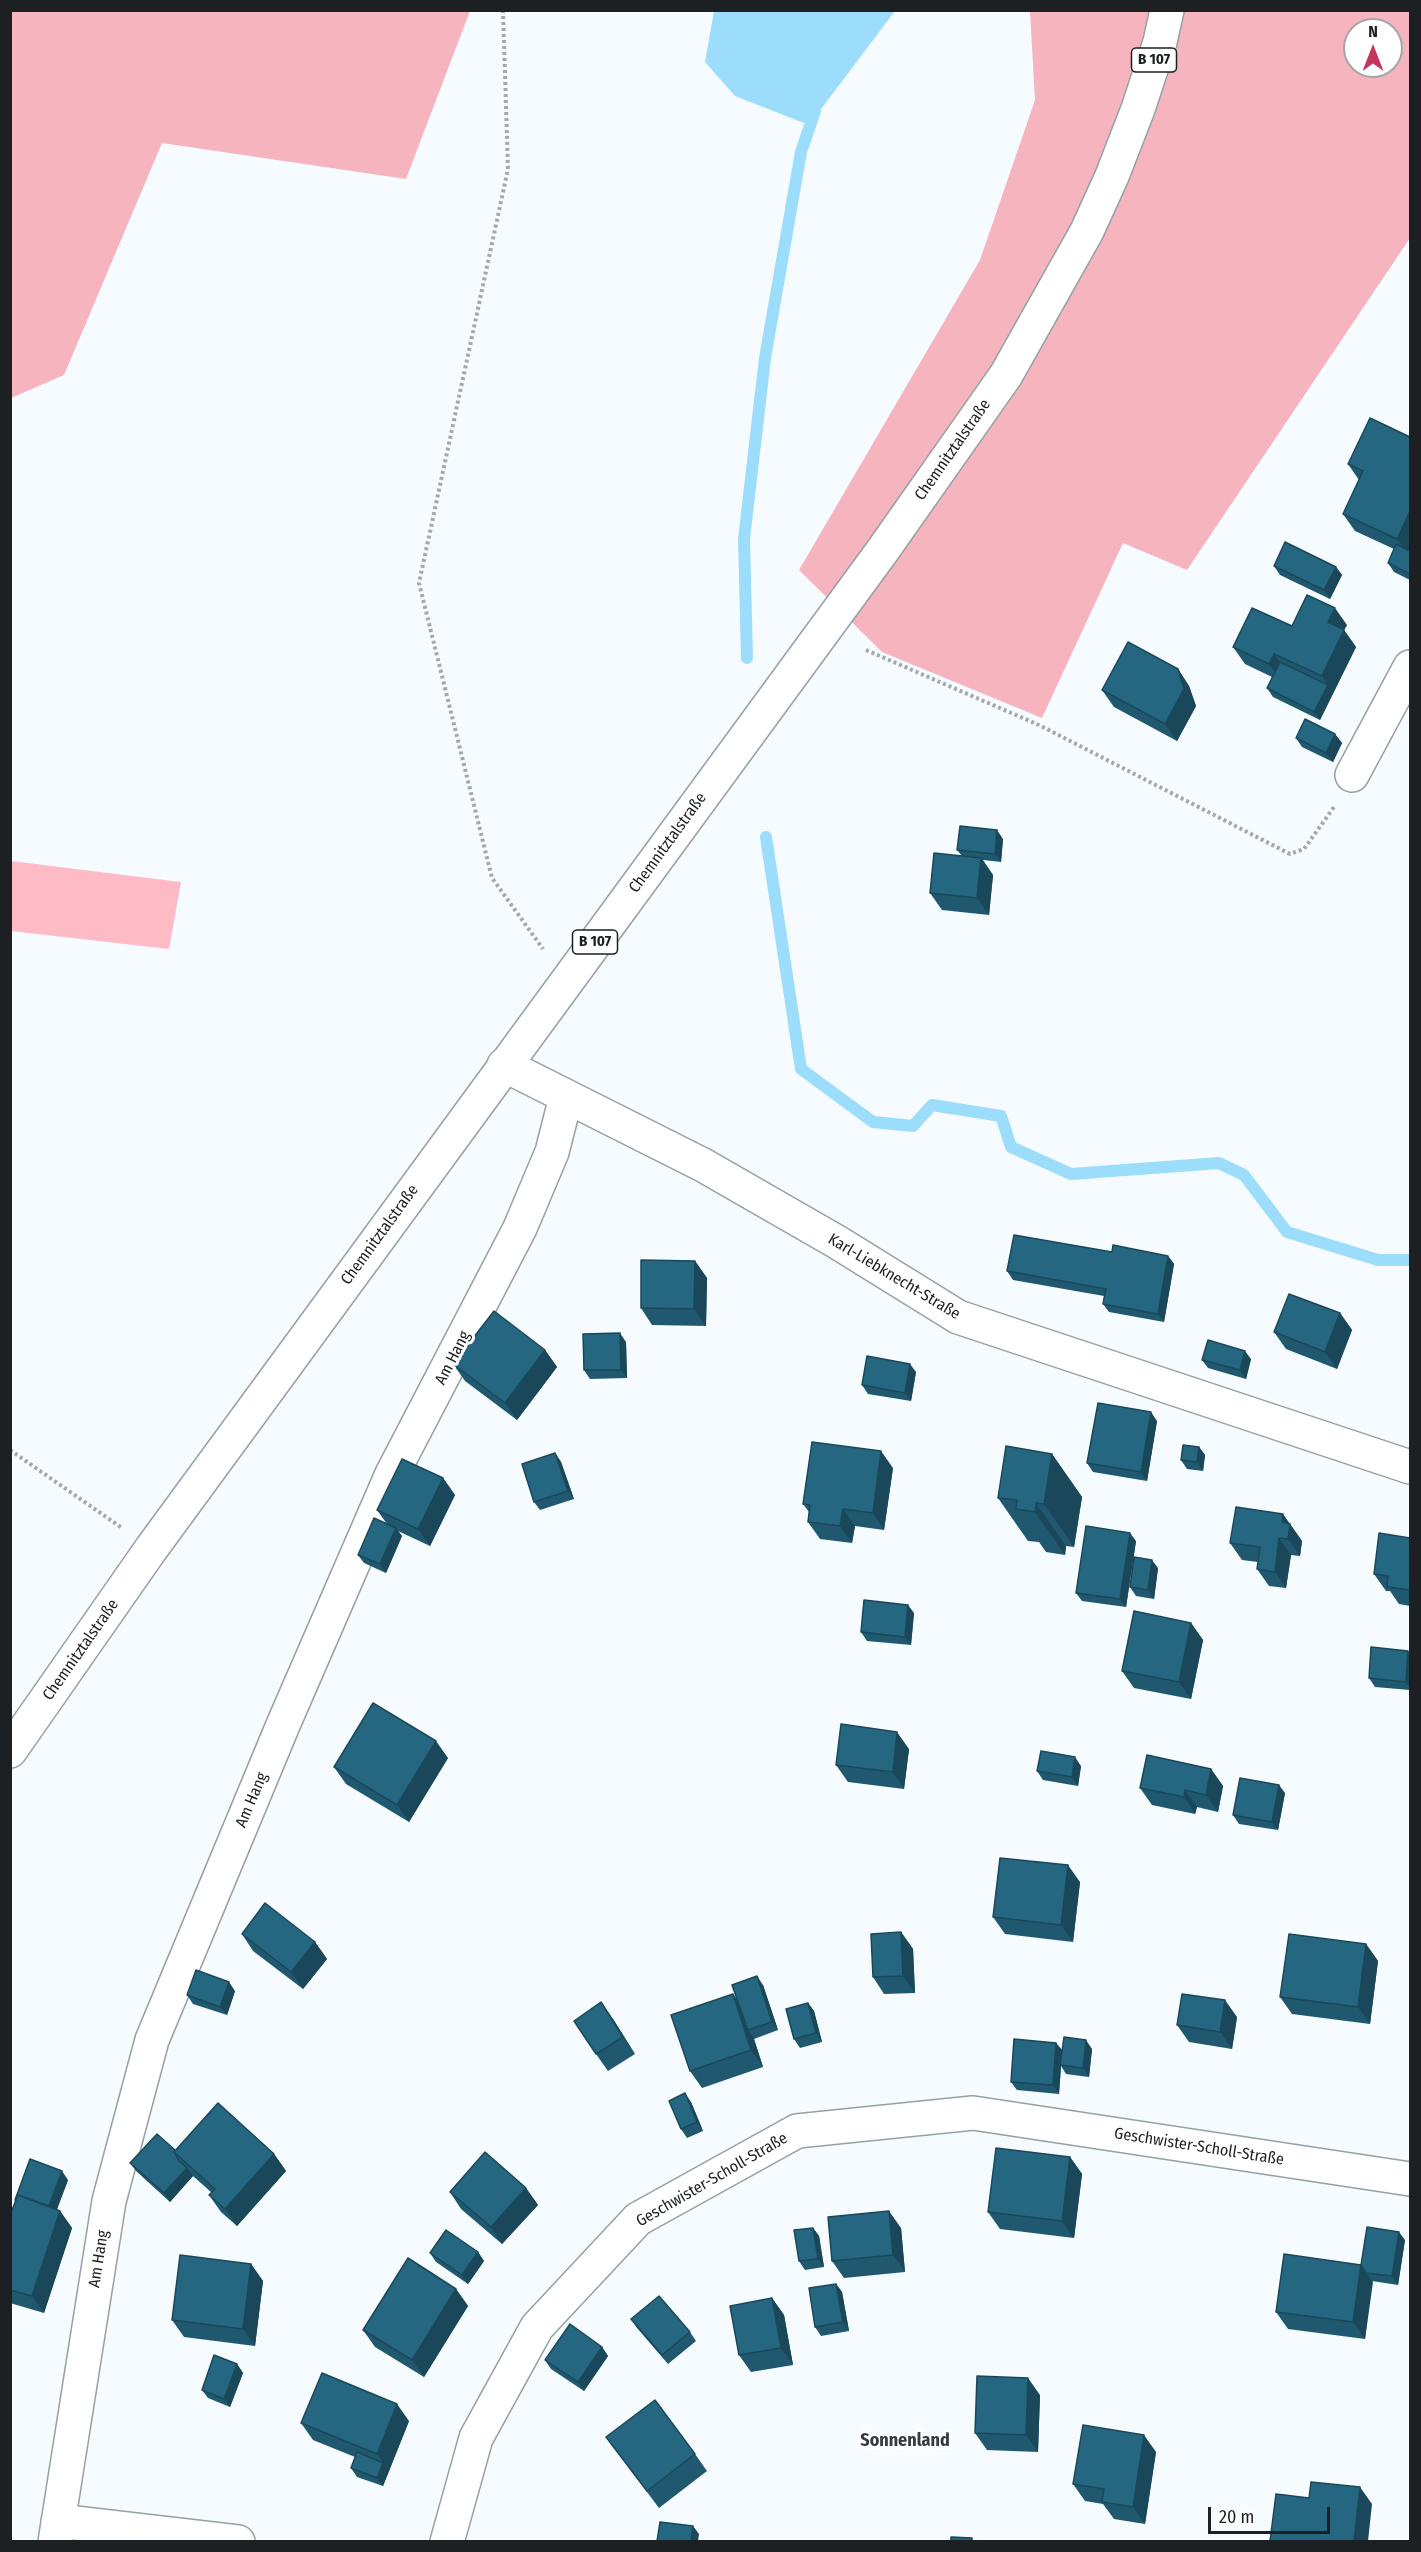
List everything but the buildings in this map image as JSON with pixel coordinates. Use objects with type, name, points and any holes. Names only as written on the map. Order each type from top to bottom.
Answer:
[{"type":"street","name":"Chemnitztalstraße","points":[[10,1751],[151,1549],[883,550],[1006,375],[1087,231],[1138,109],[1160,42],[1167,10]]},
{"type":"street","points":[[1352,774],[1410,667]]},
{"type":"street","name":"Karl-Liebknecht-Straße","points":[[504,1065],[703,1165],[837,1242],[958,1317],[1410,1467]]},
{"type":"street","name":"Am Hang","points":[[57,2531],[109,2201],[152,2040],[283,1725],[392,1474],[520,1228],[552,1152],[566,1097]]},
{"type":"street","name":"Geschwister-Scholl-Straße","points":[[447,2541],[476,2438],[537,2327],[638,2219],[797,2131],[973,2113],[1410,2179]]},
{"type":"street","points":[[57,2531],[238,2541]]},
{"type":"path","points":[[503,10],[508,169],[419,583],[492,878],[566,981]]},
{"type":"path","points":[[866,650],[1039,724],[1290,854],[1304,849],[1337,803]]},
{"type":"path","points":[[10,1450],[151,1549]]},
{"type":"shaded area","points":[[470,10],[406,179],[162,143],[64,375],[11,398],[10,11]]},
{"type":"shaded area","points":[[1030,11],[1409,11],[1410,238],[1187,570],[1123,543],[1042,718],[882,652],[799,570],[980,260],[1035,100]]},
{"type":"shaded area","points":[[11,861],[181,882],[169,949],[11,931]]},
{"type":"water","points":[[714,10],[895,11],[809,125],[735,96],[705,62]]},
{"type":"waterway","points":[[747,658],[744,539],[765,358],[801,152],[815,111]]},
{"type":"waterway","points":[[766,837],[801,1069],[873,1122],[913,1126],[932,1105],[1001,1116],[1011,1147],[1071,1174],[1219,1163],[1244,1175],[1287,1232],[1378,1260],[1410,1260]]},
{"type":"district","name":"Sonnenland","points":[[905,2441]]}]
